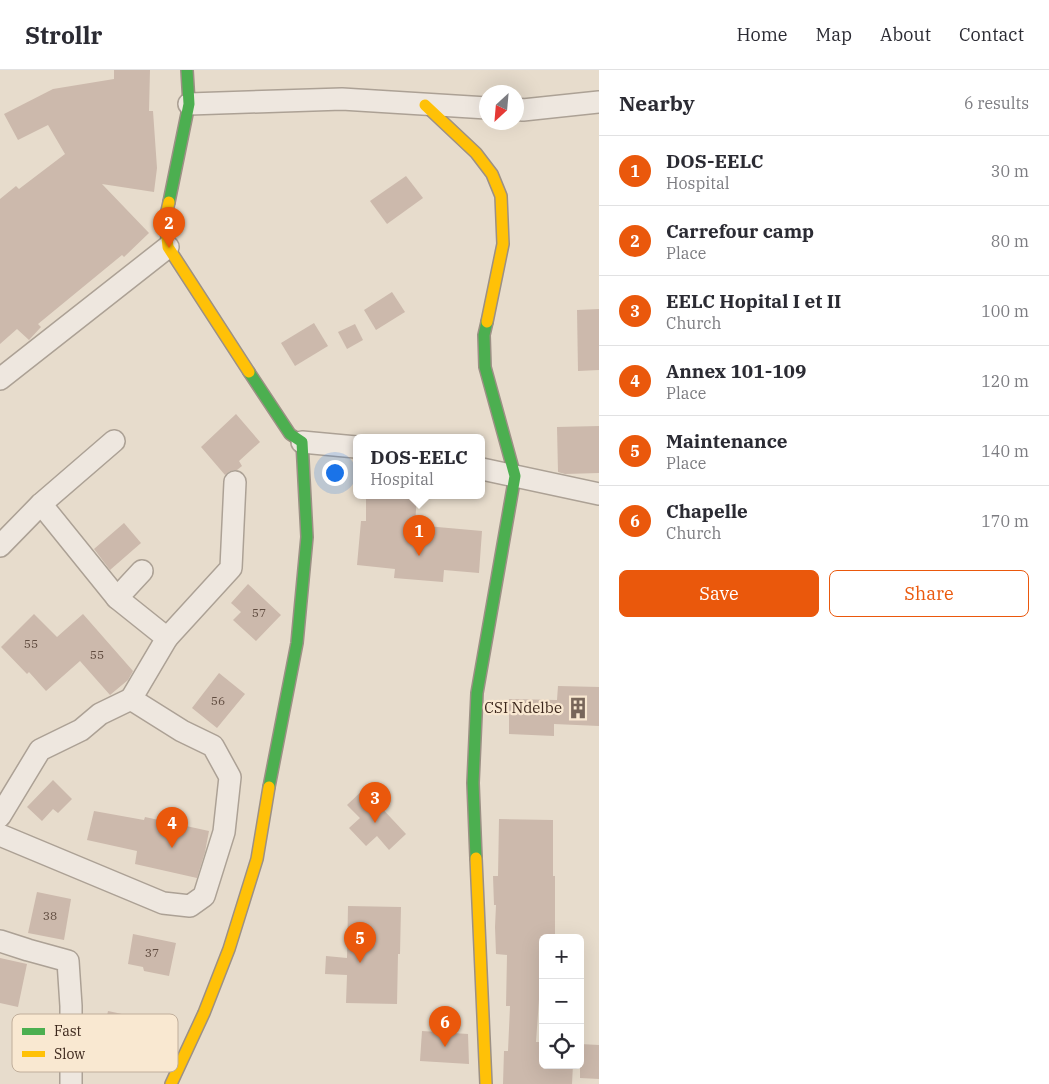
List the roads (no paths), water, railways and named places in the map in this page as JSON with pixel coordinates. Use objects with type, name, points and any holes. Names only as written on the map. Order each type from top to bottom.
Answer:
[{"type":"street","points":[[187,70],[189,104],[165,220],[168,246],[290,434],[302,442],[353,447]]},
{"type":"street","points":[[189,104],[342,99],[479,108]]},
{"type":"street","points":[[524,110],[599,102]]},
{"type":"street","points":[[425,105],[476,153],[492,174],[502,196],[503,244],[484,334],[485,367],[515,476],[477,693],[473,783],[486,1084]]},
{"type":"street","points":[[0,379],[168,246]]},
{"type":"street","points":[[0,546],[41,504],[114,441]]},
{"type":"street","points":[[178,1069],[204,1013],[229,949],[258,859],[273,764],[297,643],[307,537],[302,442]]},
{"type":"street","points":[[485,470],[599,494]]},
{"type":"street","points":[[0,816],[40,750],[81,730],[100,714],[131,699],[167,638],[231,568],[235,482]]},
{"type":"street","points":[[41,504],[117,598],[167,638]]},
{"type":"street","points":[[117,598],[142,571]]},
{"type":"street","points":[[0,835],[163,903],[190,906],[204,896],[224,832],[230,777],[213,746],[182,731],[131,699]]},
{"type":"street","points":[[0,941],[68,961],[71,1014]]},
{"type":"street","points":[[171,1084],[177,1072]]},
{"type":"place","name":"Carrefour camp","points":[[169,248]]},
{"type":"place","name":"DOS-EELC","points":[[419,556]]},
{"type":"place","name":"CSI Ndelbe","points":[[578,708]]},
{"type":"place","name":"EELC Hopital I et II","points":[[375,823]]},
{"type":"place","name":"Annex 101-109","points":[[172,848]]},
{"type":"place","name":"Maintenance","points":[[360,963]]},
{"type":"place","name":"Chapelle","points":[[445,1047]]}]
